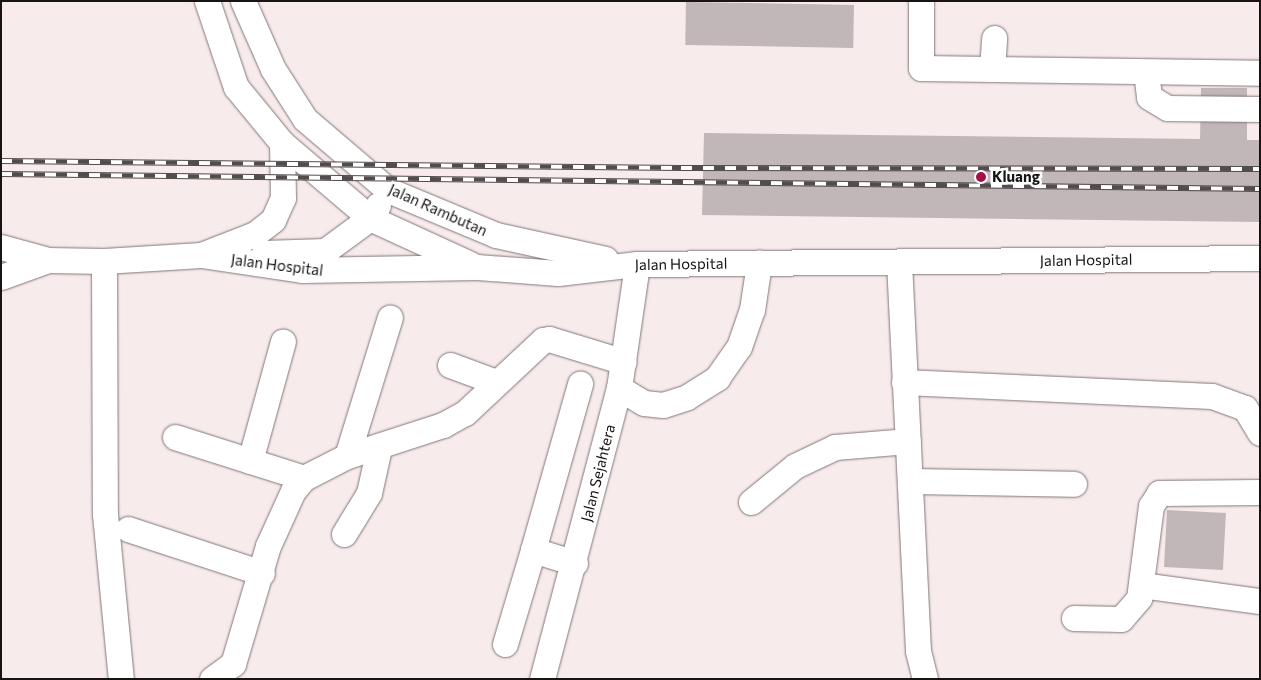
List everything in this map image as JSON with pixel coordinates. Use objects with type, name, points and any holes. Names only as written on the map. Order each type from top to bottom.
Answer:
[{"type":"street","points":[[206,1],[236,87],[282,144],[370,218],[476,267]]},
{"type":"street","name":"Jalan Rambutan","points":[[243,1],[273,69],[305,118],[388,190],[496,235],[571,254],[637,264]]},
{"type":"street","points":[[921,1],[919,67],[1260,73]]},
{"type":"street","points":[[992,69],[994,38]]},
{"type":"street","points":[[1146,72],[1149,97],[1167,108],[1260,109]]},
{"type":"street","points":[[202,255],[255,234],[273,220],[283,198],[282,144]]},
{"type":"street","points":[[202,255],[325,251],[370,218],[388,190]]},
{"type":"street","points":[[1,247],[48,260]]},
{"type":"street","name":"Jalan Hospital","points":[[48,260],[104,261],[202,255],[302,270],[476,267],[558,273],[637,264],[1260,258]]},
{"type":"street","points":[[1,277],[48,260]]},
{"type":"street","points":[[104,261],[105,514],[121,679]]},
{"type":"street","points":[[898,262],[918,651],[925,679]]},
{"type":"street","points":[[619,388],[644,403],[662,405],[687,397],[717,378],[739,347],[752,310],[759,263]]},
{"type":"street","name":"Jalan Sejahtera","points":[[542,679],[575,563],[619,388],[637,264]]},
{"type":"street","points":[[348,456],[390,317]]},
{"type":"street","points":[[212,679],[233,664],[280,517],[293,491],[304,478],[348,456],[379,448],[443,425],[465,413],[496,382],[539,344],[549,339],[624,362]]},
{"type":"street","points":[[250,461],[283,341]]},
{"type":"street","points":[[450,365],[496,382]]},
{"type":"street","points":[[904,382],[1212,396],[1245,408],[1260,433]]},
{"type":"street","points":[[505,644],[580,384]]},
{"type":"street","points":[[176,437],[304,478]]},
{"type":"street","points":[[751,502],[796,466],[835,447],[908,441]]},
{"type":"street","points":[[344,534],[369,493],[379,448]]},
{"type":"street","points":[[910,481],[1074,484]]},
{"type":"street","points":[[1074,618],[1121,619],[1138,598],[1142,585],[1150,506],[1158,493],[1260,492]]},
{"type":"street","points":[[128,529],[262,573]]},
{"type":"street","points":[[533,550],[575,563]]},
{"type":"street","points":[[1142,585],[1260,601]]},
{"type":"building","points":[[686,2],[854,5],[853,48],[685,45]]},
{"type":"building","name":"Kluang","points":[[1201,88],[1247,88],[1247,140],[1260,140],[1260,222],[702,215],[704,133],[1200,139]]},
{"type":"building","points":[[1167,510],[1226,513],[1223,570],[1164,567]]},
{"type":"railway","points":[[1,161],[681,168],[1260,169]]},
{"type":"railway","points":[[1,174],[1260,189]]},
{"type":"place","name":"Kluang","points":[[981,177]]}]
